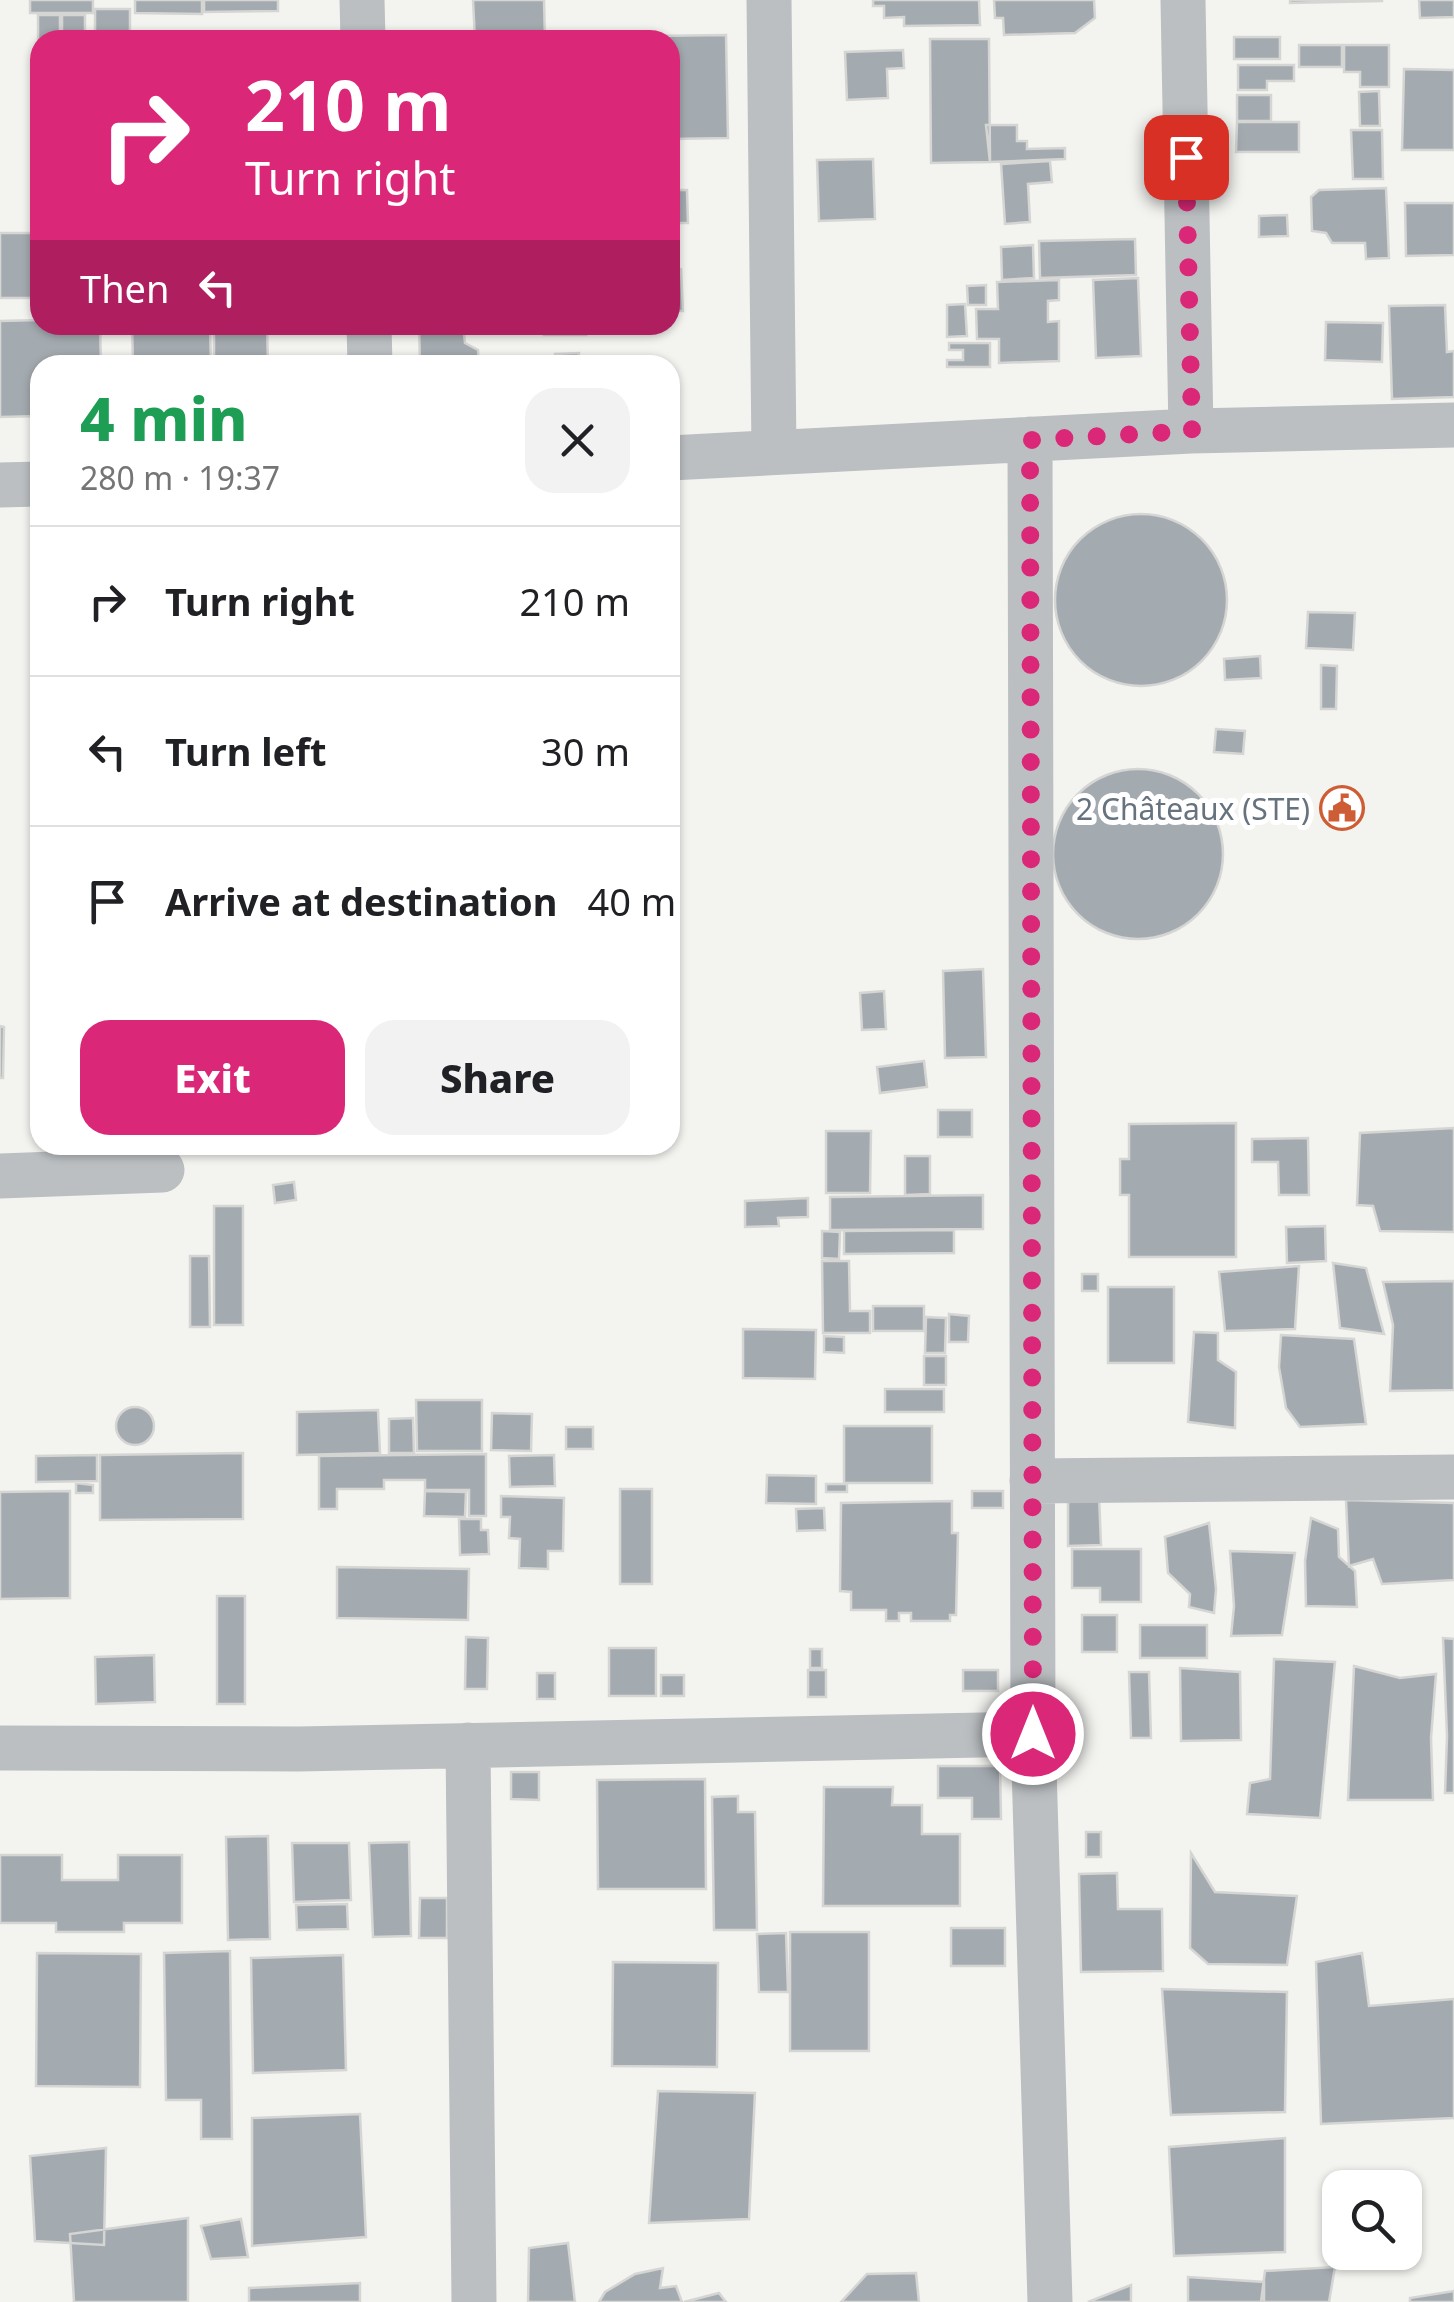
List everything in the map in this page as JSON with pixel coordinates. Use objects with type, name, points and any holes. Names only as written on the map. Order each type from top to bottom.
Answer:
[{"type":"street","points":[[362,0],[363,30]]},
{"type":"street","points":[[769,0],[774,452]]},
{"type":"street","points":[[1183,0],[1192,431]]},
{"type":"street","points":[[680,457],[1192,431],[1454,425]]},
{"type":"street","points":[[1030,440],[1033,1734],[1050,2302]]},
{"type":"street","points":[[0,485],[30,484]]},
{"type":"street","points":[[0,1176],[162,1170]]},
{"type":"street","points":[[1032,1480],[1454,1477]]},
{"type":"street","points":[[0,1748],[299,1748],[1033,1734]]},
{"type":"street","points":[[468,1744],[474,2302]]},
{"type":"building","points":[[30,0],[93,0],[93,13],[30,13]]},
{"type":"building","points":[[135,0],[202,0],[202,14],[135,13]]},
{"type":"building","points":[[204,0],[278,0],[278,11],[204,12]]},
{"type":"building","points":[[473,0],[544,0],[545,30],[474,30]]},
{"type":"building","points":[[873,0],[979,0],[980,25],[904,26],[904,17],[884,18],[884,6],[873,6]]},
{"type":"building","points":[[994,0],[1094,0],[1095,18],[1075,33],[1004,35],[1003,18],[995,18]]},
{"type":"building","points":[[1382,0],[1382,1],[1290,3]]},
{"type":"building","points":[[1419,0],[1454,0],[1454,17],[1420,18]]},
{"type":"building","points":[[95,9],[130,9],[130,30],[95,30]]},
{"type":"building","points":[[38,15],[60,15],[60,30],[38,30]]},
{"type":"building","points":[[62,15],[85,15],[85,30],[62,30]]},
{"type":"building","points":[[726,35],[728,138],[680,139],[680,36]]},
{"type":"building","points":[[1234,37],[1280,37],[1280,59],[1234,59]]},
{"type":"building","points":[[930,39],[989,39],[990,162],[931,163]]},
{"type":"building","points":[[1299,45],[1342,45],[1342,67],[1299,67]]},
{"type":"building","points":[[1344,45],[1389,45],[1389,87],[1360,87],[1360,72],[1344,72]]},
{"type":"building","points":[[903,50],[904,68],[887,69],[888,98],[847,100],[845,52]]},
{"type":"building","points":[[1238,65],[1294,65],[1294,81],[1267,81],[1267,90],[1238,90]]},
{"type":"building","points":[[1404,69],[1454,70],[1454,150],[1402,150]]},
{"type":"building","points":[[1379,91],[1380,126],[1360,126],[1359,92]]},
{"type":"building","points":[[1237,95],[1271,95],[1271,121],[1237,121]]},
{"type":"building","points":[[1237,122],[1299,122],[1299,152],[1236,152]]},
{"type":"building","points":[[986,125],[1017,125],[1017,141],[1027,141],[1027,149],[1065,148],[1065,159],[990,162]]},
{"type":"building","points":[[1351,130],[1382,130],[1383,179],[1353,179]]},
{"type":"building","points":[[873,159],[875,219],[819,221],[817,160]]},
{"type":"building","points":[[1050,161],[1052,182],[1028,184],[1030,222],[1005,224],[1001,164]]},
{"type":"building","points":[[1386,188],[1389,258],[1366,259],[1365,243],[1332,243],[1326,233],[1312,231],[1311,197],[1319,190]]},
{"type":"building","points":[[680,190],[687,190],[688,223],[680,223]]},
{"type":"building","points":[[1405,203],[1454,203],[1454,255],[1406,256]]},
{"type":"building","points":[[1287,215],[1288,236],[1259,237],[1259,216]]},
{"type":"building","points":[[0,233],[30,233],[30,298],[0,298]]},
{"type":"building","points":[[1135,239],[1136,275],[1040,278],[1039,241]]},
{"type":"building","points":[[1033,245],[1034,278],[1002,280],[1001,247]]},
{"type":"building","points":[[681,269],[683,311],[680,311]]},
{"type":"building","points":[[1138,278],[1141,356],[1096,358],[1093,280]]},
{"type":"building","points":[[1059,280],[1059,300],[1048,301],[1048,322],[1059,321],[1059,361],[999,363],[999,339],[977,339],[976,309],[998,309],[997,282]]},
{"type":"building","points":[[986,285],[986,305],[968,305],[967,286]]},
{"type":"building","points":[[965,304],[967,336],[947,337],[947,305]]},
{"type":"building","points":[[1445,305],[1447,352],[1454,351],[1454,397],[1392,399],[1389,306]]},
{"type":"building","points":[[30,320],[30,335],[100,335],[101,355],[30,355],[30,416],[0,417],[0,321]]},
{"type":"building","points":[[1326,322],[1383,323],[1382,362],[1325,360]]},
{"type":"building","points":[[132,335],[210,335],[211,355],[133,355]]},
{"type":"building","points":[[214,335],[267,335],[268,355],[214,355]]},
{"type":"building","points":[[419,335],[464,335],[465,343],[478,350],[478,355],[420,355]]},
{"type":"building","points":[[949,343],[990,343],[990,367],[947,367],[947,360],[963,360],[963,350],[949,350]]},
{"type":"building","points":[[1141,514],[1174,520],[1202,539],[1221,567],[1227,600],[1221,633],[1202,661],[1174,680],[1141,686],[1108,680],[1080,661],[1061,633],[1055,600],[1061,567],[1080,539],[1108,520]]},
{"type":"building","points":[[1308,612],[1355,613],[1353,650],[1306,648]]},
{"type":"building","points":[[1260,656],[1261,678],[1225,680],[1224,659]]},
{"type":"building","points":[[1321,665],[1337,666],[1336,709],[1321,709]]},
{"type":"building","points":[[1216,729],[1245,731],[1243,754],[1214,752]]},
{"type":"building","points":[[1138,769],[1171,775],[1198,794],[1217,821],[1223,854],[1217,887],[1198,914],[1171,933],[1138,939],[1105,933],[1078,914],[1059,887],[1053,854],[1059,821],[1078,794],[1105,775]]},
{"type":"building","points":[[983,969],[986,1057],[945,1058],[943,971]]},
{"type":"building","points":[[884,991],[886,1029],[862,1030],[860,993]]},
{"type":"building","points":[[0,1026],[4,1027],[3,1078],[0,1078]]},
{"type":"building","points":[[924,1061],[927,1087],[880,1093],[877,1067]]},
{"type":"building","points":[[938,1110],[972,1110],[972,1137],[938,1137]]},
{"type":"building","points":[[1236,1123],[1236,1257],[1129,1257],[1129,1195],[1120,1195],[1120,1159],[1129,1159],[1129,1124]]},
{"type":"building","points":[[1454,1128],[1454,1232],[1380,1231],[1373,1206],[1357,1205],[1360,1133]]},
{"type":"building","points":[[826,1131],[871,1131],[870,1193],[826,1193]]},
{"type":"building","points":[[1308,1138],[1309,1195],[1279,1195],[1278,1162],[1252,1162],[1252,1139]]},
{"type":"building","points":[[905,1156],[930,1156],[930,1194],[905,1195]]},
{"type":"building","points":[[294,1182],[296,1200],[275,1203],[273,1185]]},
{"type":"building","points":[[983,1195],[983,1229],[830,1230],[830,1197]]},
{"type":"building","points":[[808,1198],[808,1217],[778,1218],[779,1226],[745,1227],[745,1201]]},
{"type":"building","points":[[214,1206],[243,1206],[243,1325],[214,1325]]},
{"type":"building","points":[[1325,1226],[1326,1261],[1287,1263],[1286,1227]]},
{"type":"building","points":[[954,1230],[954,1253],[844,1254],[844,1231]]},
{"type":"building","points":[[822,1231],[840,1232],[839,1259],[822,1258]]},
{"type":"building","points":[[190,1256],[209,1256],[210,1327],[190,1327]]},
{"type":"building","points":[[822,1261],[849,1261],[850,1311],[870,1311],[870,1333],[823,1333]]},
{"type":"building","points":[[1333,1263],[1366,1268],[1384,1334],[1340,1328]]},
{"type":"building","points":[[1299,1266],[1295,1329],[1225,1331],[1219,1272]]},
{"type":"building","points":[[1082,1274],[1098,1274],[1098,1291],[1082,1291]]},
{"type":"building","points":[[1454,1281],[1454,1390],[1390,1391],[1393,1325],[1383,1282]]},
{"type":"building","points":[[1108,1287],[1174,1287],[1174,1363],[1108,1363]]},
{"type":"building","points":[[873,1306],[924,1306],[924,1331],[873,1331]]},
{"type":"building","points":[[949,1314],[969,1316],[968,1342],[949,1342]]},
{"type":"building","points":[[926,1317],[946,1318],[945,1353],[925,1353]]},
{"type":"building","points":[[743,1329],[816,1330],[815,1379],[743,1378]]},
{"type":"building","points":[[1194,1332],[1218,1333],[1218,1360],[1236,1372],[1235,1428],[1188,1422]]},
{"type":"building","points":[[1281,1335],[1354,1339],[1366,1424],[1300,1427],[1286,1408],[1279,1367]]},
{"type":"building","points":[[824,1336],[844,1337],[844,1353],[824,1352]]},
{"type":"building","points":[[924,1356],[946,1356],[946,1385],[924,1385]]},
{"type":"building","points":[[885,1389],[944,1389],[944,1412],[885,1412]]},
{"type":"building","points":[[416,1400],[482,1400],[482,1451],[417,1451]]},
{"type":"building","points":[[135,1407],[148,1413],[154,1426],[148,1439],[135,1445],[122,1439],[116,1426],[122,1413]]},
{"type":"building","points":[[378,1410],[380,1453],[297,1455],[297,1412]]},
{"type":"building","points":[[492,1413],[532,1414],[531,1451],[491,1450]]},
{"type":"building","points":[[413,1418],[414,1453],[389,1453],[389,1419]]},
{"type":"building","points":[[844,1426],[932,1426],[932,1483],[844,1483]]},
{"type":"building","points":[[566,1427],[593,1427],[593,1449],[566,1449]]},
{"type":"building","points":[[243,1453],[243,1519],[100,1520],[100,1455]]},
{"type":"building","points":[[486,1454],[486,1516],[469,1516],[469,1490],[425,1490],[425,1480],[384,1480],[384,1489],[337,1489],[337,1509],[319,1509],[319,1456]]},
{"type":"building","points":[[97,1455],[97,1481],[36,1482],[36,1456]]},
{"type":"building","points":[[554,1455],[555,1486],[510,1487],[509,1456]]},
{"type":"building","points":[[767,1475],[816,1476],[816,1504],[766,1503]]},
{"type":"building","points":[[76,1483],[93,1485],[93,1493],[76,1493]]},
{"type":"building","points":[[826,1484],[847,1484],[847,1492],[826,1492]]},
{"type":"building","points":[[620,1489],[652,1489],[652,1584],[620,1584]]},
{"type":"building","points":[[70,1491],[70,1598],[0,1599],[0,1492]]},
{"type":"building","points":[[425,1491],[466,1492],[465,1517],[424,1516]]},
{"type":"building","points":[[972,1491],[1003,1491],[1003,1508],[972,1508]]},
{"type":"building","points":[[1099,1495],[1101,1545],[1068,1546],[1068,1496]]},
{"type":"building","points":[[501,1496],[564,1498],[563,1551],[548,1551],[548,1569],[519,1568],[520,1539],[509,1538],[510,1517],[501,1517]]},
{"type":"building","points":[[1346,1500],[1454,1503],[1454,1580],[1382,1584],[1373,1559],[1349,1566]]},
{"type":"building","points":[[952,1501],[952,1533],[958,1533],[956,1615],[950,1615],[950,1621],[911,1621],[911,1613],[899,1613],[899,1621],[886,1621],[886,1610],[851,1610],[851,1592],[840,1591],[841,1503]]},
{"type":"building","points":[[824,1508],[825,1530],[797,1531],[796,1509]]},
{"type":"building","points":[[1311,1518],[1338,1529],[1339,1557],[1355,1571],[1357,1607],[1306,1606],[1305,1561]]},
{"type":"building","points":[[459,1519],[481,1519],[481,1530],[488,1530],[489,1554],[460,1555]]},
{"type":"building","points":[[1209,1523],[1216,1589],[1214,1613],[1189,1607],[1190,1594],[1168,1573],[1165,1537]]},
{"type":"building","points":[[1072,1549],[1141,1549],[1141,1602],[1100,1602],[1100,1588],[1072,1588]]},
{"type":"building","points":[[1230,1551],[1295,1553],[1282,1635],[1231,1636],[1234,1606]]},
{"type":"building","points":[[337,1567],[469,1569],[468,1620],[337,1618]]},
{"type":"building","points":[[217,1596],[245,1596],[245,1704],[217,1704]]},
{"type":"building","points":[[1082,1615],[1117,1615],[1117,1652],[1082,1652]]},
{"type":"building","points":[[1140,1625],[1207,1625],[1207,1658],[1140,1658]]},
{"type":"building","points":[[466,1637],[488,1638],[487,1689],[465,1689]]},
{"type":"building","points":[[1443,1638],[1454,1639],[1454,1793],[1445,1793]]},
{"type":"building","points":[[609,1648],[656,1648],[656,1696],[609,1696]]},
{"type":"building","points":[[810,1649],[822,1649],[822,1668],[810,1668]]},
{"type":"building","points":[[154,1655],[155,1702],[96,1704],[95,1657]]},
{"type":"building","points":[[1274,1659],[1335,1662],[1320,1818],[1247,1814],[1250,1783],[1270,1779]]},
{"type":"building","points":[[1354,1666],[1400,1678],[1436,1674],[1431,1738],[1433,1800],[1348,1800]]},
{"type":"building","points":[[1180,1668],[1240,1672],[1241,1740],[1181,1741]]},
{"type":"building","points":[[808,1670],[826,1670],[826,1697],[808,1697]]},
{"type":"building","points":[[963,1670],[998,1670],[998,1691],[963,1691]]},
{"type":"building","points":[[1129,1672],[1149,1672],[1151,1738],[1131,1738]]},
{"type":"building","points":[[537,1673],[555,1673],[555,1699],[537,1699]]},
{"type":"building","points":[[661,1675],[684,1675],[684,1696],[661,1696]]},
{"type":"building","points":[[938,1766],[1000,1766],[1001,1819],[972,1819],[972,1798],[938,1798]]},
{"type":"building","points":[[511,1772],[539,1772],[539,1800],[511,1799]]},
{"type":"building","points":[[705,1779],[706,1889],[598,1889],[597,1780]]},
{"type":"building","points":[[824,1787],[893,1787],[892,1805],[922,1805],[922,1834],[960,1834],[960,1906],[823,1906]]},
{"type":"building","points":[[738,1796],[738,1812],[755,1812],[757,1930],[714,1930],[712,1797]]},
{"type":"building","points":[[1086,1832],[1101,1832],[1101,1857],[1086,1857]]},
{"type":"building","points":[[268,1836],[270,1939],[228,1940],[226,1837]]},
{"type":"building","points":[[409,1842],[411,1936],[373,1937],[369,1843]]},
{"type":"building","points":[[292,1843],[349,1843],[351,1900],[294,1902]]},
{"type":"building","points":[[1191,1853],[1215,1892],[1297,1896],[1287,1965],[1208,1964],[1190,1948]]},
{"type":"building","points":[[0,1855],[62,1855],[62,1880],[118,1880],[118,1855],[182,1855],[182,1923],[124,1923],[124,1932],[56,1932],[56,1923],[0,1923]]},
{"type":"building","points":[[1117,1873],[1118,1909],[1162,1909],[1163,1971],[1081,1972],[1079,1874]]},
{"type":"building","points":[[420,1898],[447,1898],[447,1938],[419,1938]]},
{"type":"building","points":[[347,1904],[348,1929],[297,1930],[296,1905]]},
{"type":"building","points":[[951,1928],[1005,1928],[1005,1966],[951,1966]]},
{"type":"building","points":[[790,1932],[869,1932],[869,2051],[790,2051]]},
{"type":"building","points":[[786,1933],[788,1992],[759,1992],[757,1934]]},
{"type":"building","points":[[230,1951],[232,2139],[201,2139],[201,2100],[166,2100],[164,1953]]},
{"type":"building","points":[[37,1953],[141,1954],[140,2087],[36,2086]]},
{"type":"building","points":[[1362,1953],[1369,2006],[1454,1999],[1454,2118],[1321,2124],[1316,1962]]},
{"type":"building","points":[[343,1955],[346,2070],[253,2073],[251,1958]]},
{"type":"building","points":[[613,1962],[718,1963],[717,2067],[612,2066]]},
{"type":"building","points":[[1162,1989],[1287,1992],[1285,2112],[1171,2115]]},
{"type":"building","points":[[658,2091],[755,2093],[749,2219],[649,2223]]},
{"type":"building","points":[[360,2114],[366,2237],[252,2246],[252,2118]]},
{"type":"building","points":[[1285,2138],[1285,2252],[1174,2256],[1169,2147]]},
{"type":"building","points":[[106,2148],[104,2245],[35,2241],[30,2156]]},
{"type":"building","points":[[188,2218],[188,2302],[74,2302],[70,2234]]},
{"type":"building","points":[[241,2219],[248,2257],[211,2259],[201,2226]]},
{"type":"building","points":[[568,2243],[575,2302],[528,2302],[529,2248]]},
{"type":"building","points":[[663,2268],[660,2288],[676,2286],[682,2302],[599,2302],[605,2292],[635,2274]]},
{"type":"building","points":[[1334,2270],[1329,2302],[1261,2302],[1265,2271]]},
{"type":"building","points":[[916,2273],[919,2302],[841,2302],[867,2274]]},
{"type":"building","points":[[1188,2277],[1264,2282],[1264,2302],[1188,2302]]},
{"type":"building","points":[[360,2283],[360,2302],[249,2302],[249,2288]]},
{"type":"building","points":[[1131,2285],[1131,2302],[1088,2302]]},
{"type":"building","points":[[1454,2291],[1454,2302],[1410,2302],[1410,2298]]},
{"type":"building","points":[[719,2293],[726,2302],[684,2302]]},
{"type":"place","name":"2 Châteaux (STE)","points":[[1342,808]]},
{"type":"route","points":[[1033,1734],[1030,440],[1192,431],[1186,157]]}]
